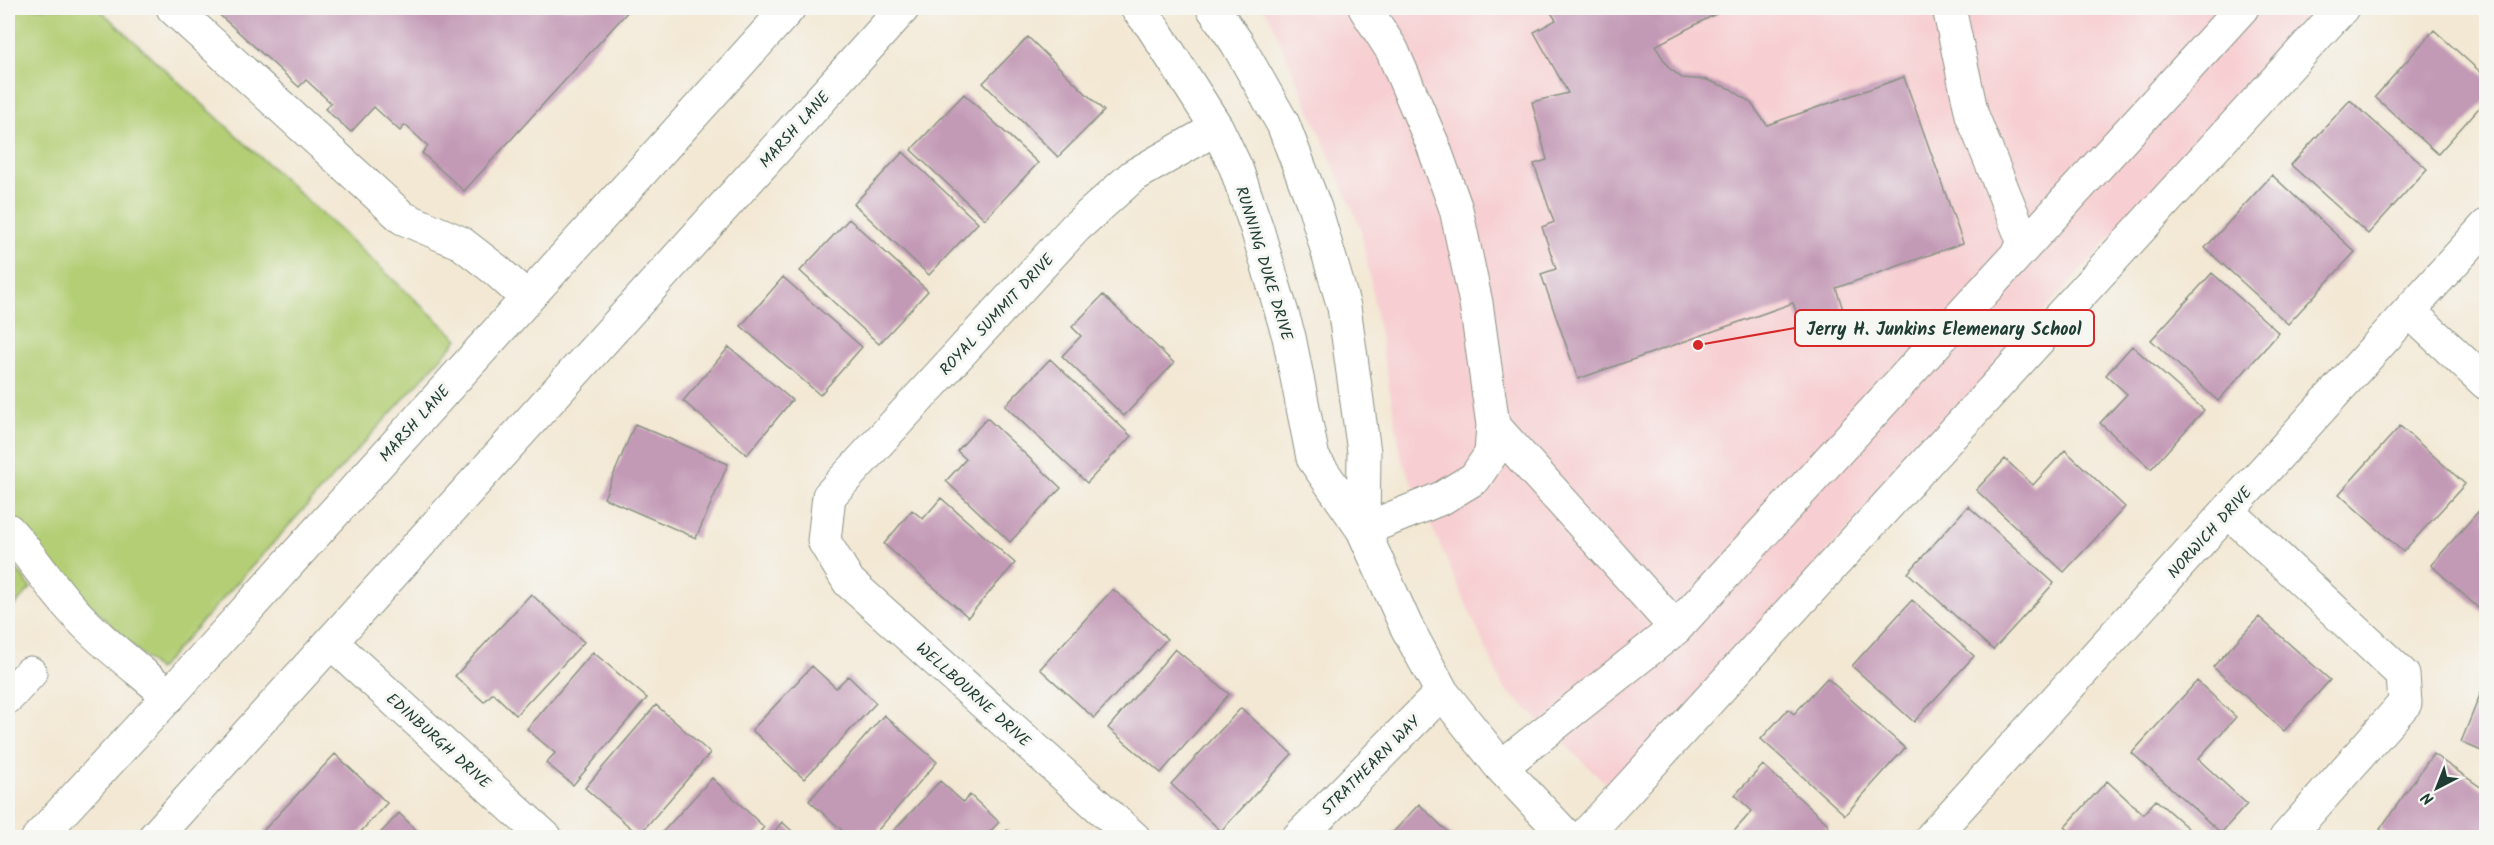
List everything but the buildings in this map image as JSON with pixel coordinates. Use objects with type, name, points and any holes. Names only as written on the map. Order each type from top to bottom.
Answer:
[{"type":"street","points":[[172,8],[402,218],[461,243],[527,298]]},
{"type":"street","name":"MARSH LANE","points":[[38,837],[170,696],[789,8]]},
{"type":"street","name":"MARSH LANE","points":[[154,837],[332,643],[903,8]]},
{"type":"street","name":"RUNNING DUKE DRIVE","points":[[1137,8],[1152,26],[1217,128],[1236,168],[1257,229],[1289,338],[1313,458],[1363,530],[1406,626],[1442,692],[1501,767],[1568,837]]},
{"type":"street","name":"RUNNING DUKE DRIVE","points":[[1213,8],[1237,43],[1283,124],[1316,208],[1344,307],[1364,452],[1363,530]]},
{"type":"street","points":[[1363,530],[1442,498],[1475,478],[1491,454],[1492,425],[1476,303],[1456,209],[1434,145],[1392,50],[1365,8]]},
{"type":"street","points":[[1949,8],[1972,116],[2025,245]]},
{"type":"street","points":[[1501,767],[1676,628],[2242,8]]},
{"type":"street","points":[[1583,837],[2342,8]]},
{"type":"street","name":"ROYAL SUMMIT DRIVE","points":[[824,540],[829,496],[1075,228],[1133,176],[1217,128]]},
{"type":"street","name":"NORWICH DRIVE","points":[[1931,837],[2487,226]]},
{"type":"street","points":[[2409,311],[2487,382]]},
{"type":"street","points":[[1492,425],[1676,628]]},
{"type":"street","points":[[2228,511],[2403,675],[2405,703],[2286,837]]},
{"type":"street","points":[[8,530],[30,554],[69,606],[113,648],[170,696]]},
{"type":"street","name":"WELLBOURNE DRIVE","points":[[824,540],[849,582],[1134,837]]},
{"type":"street","name":"EDINBURGH DRIVE","points":[[332,643],[546,837]]},
{"type":"street","points":[[8,697],[30,673]]},
{"type":"street","name":"STRATHEARN WAY","points":[[1298,837],[1442,692]]},
{"type":"shaded area","points":[[1262,8],[2317,8],[1613,790],[1503,687],[1402,460],[1361,229],[1270,18]]},
{"type":"green space","points":[[8,8],[98,8],[458,339],[158,670],[8,526]]},
{"type":"green space","points":[[8,557],[31,588],[8,613]]},
{"type":"place","name":"Jerry H. Junkins Elemenary School","points":[[1698,345]]}]
